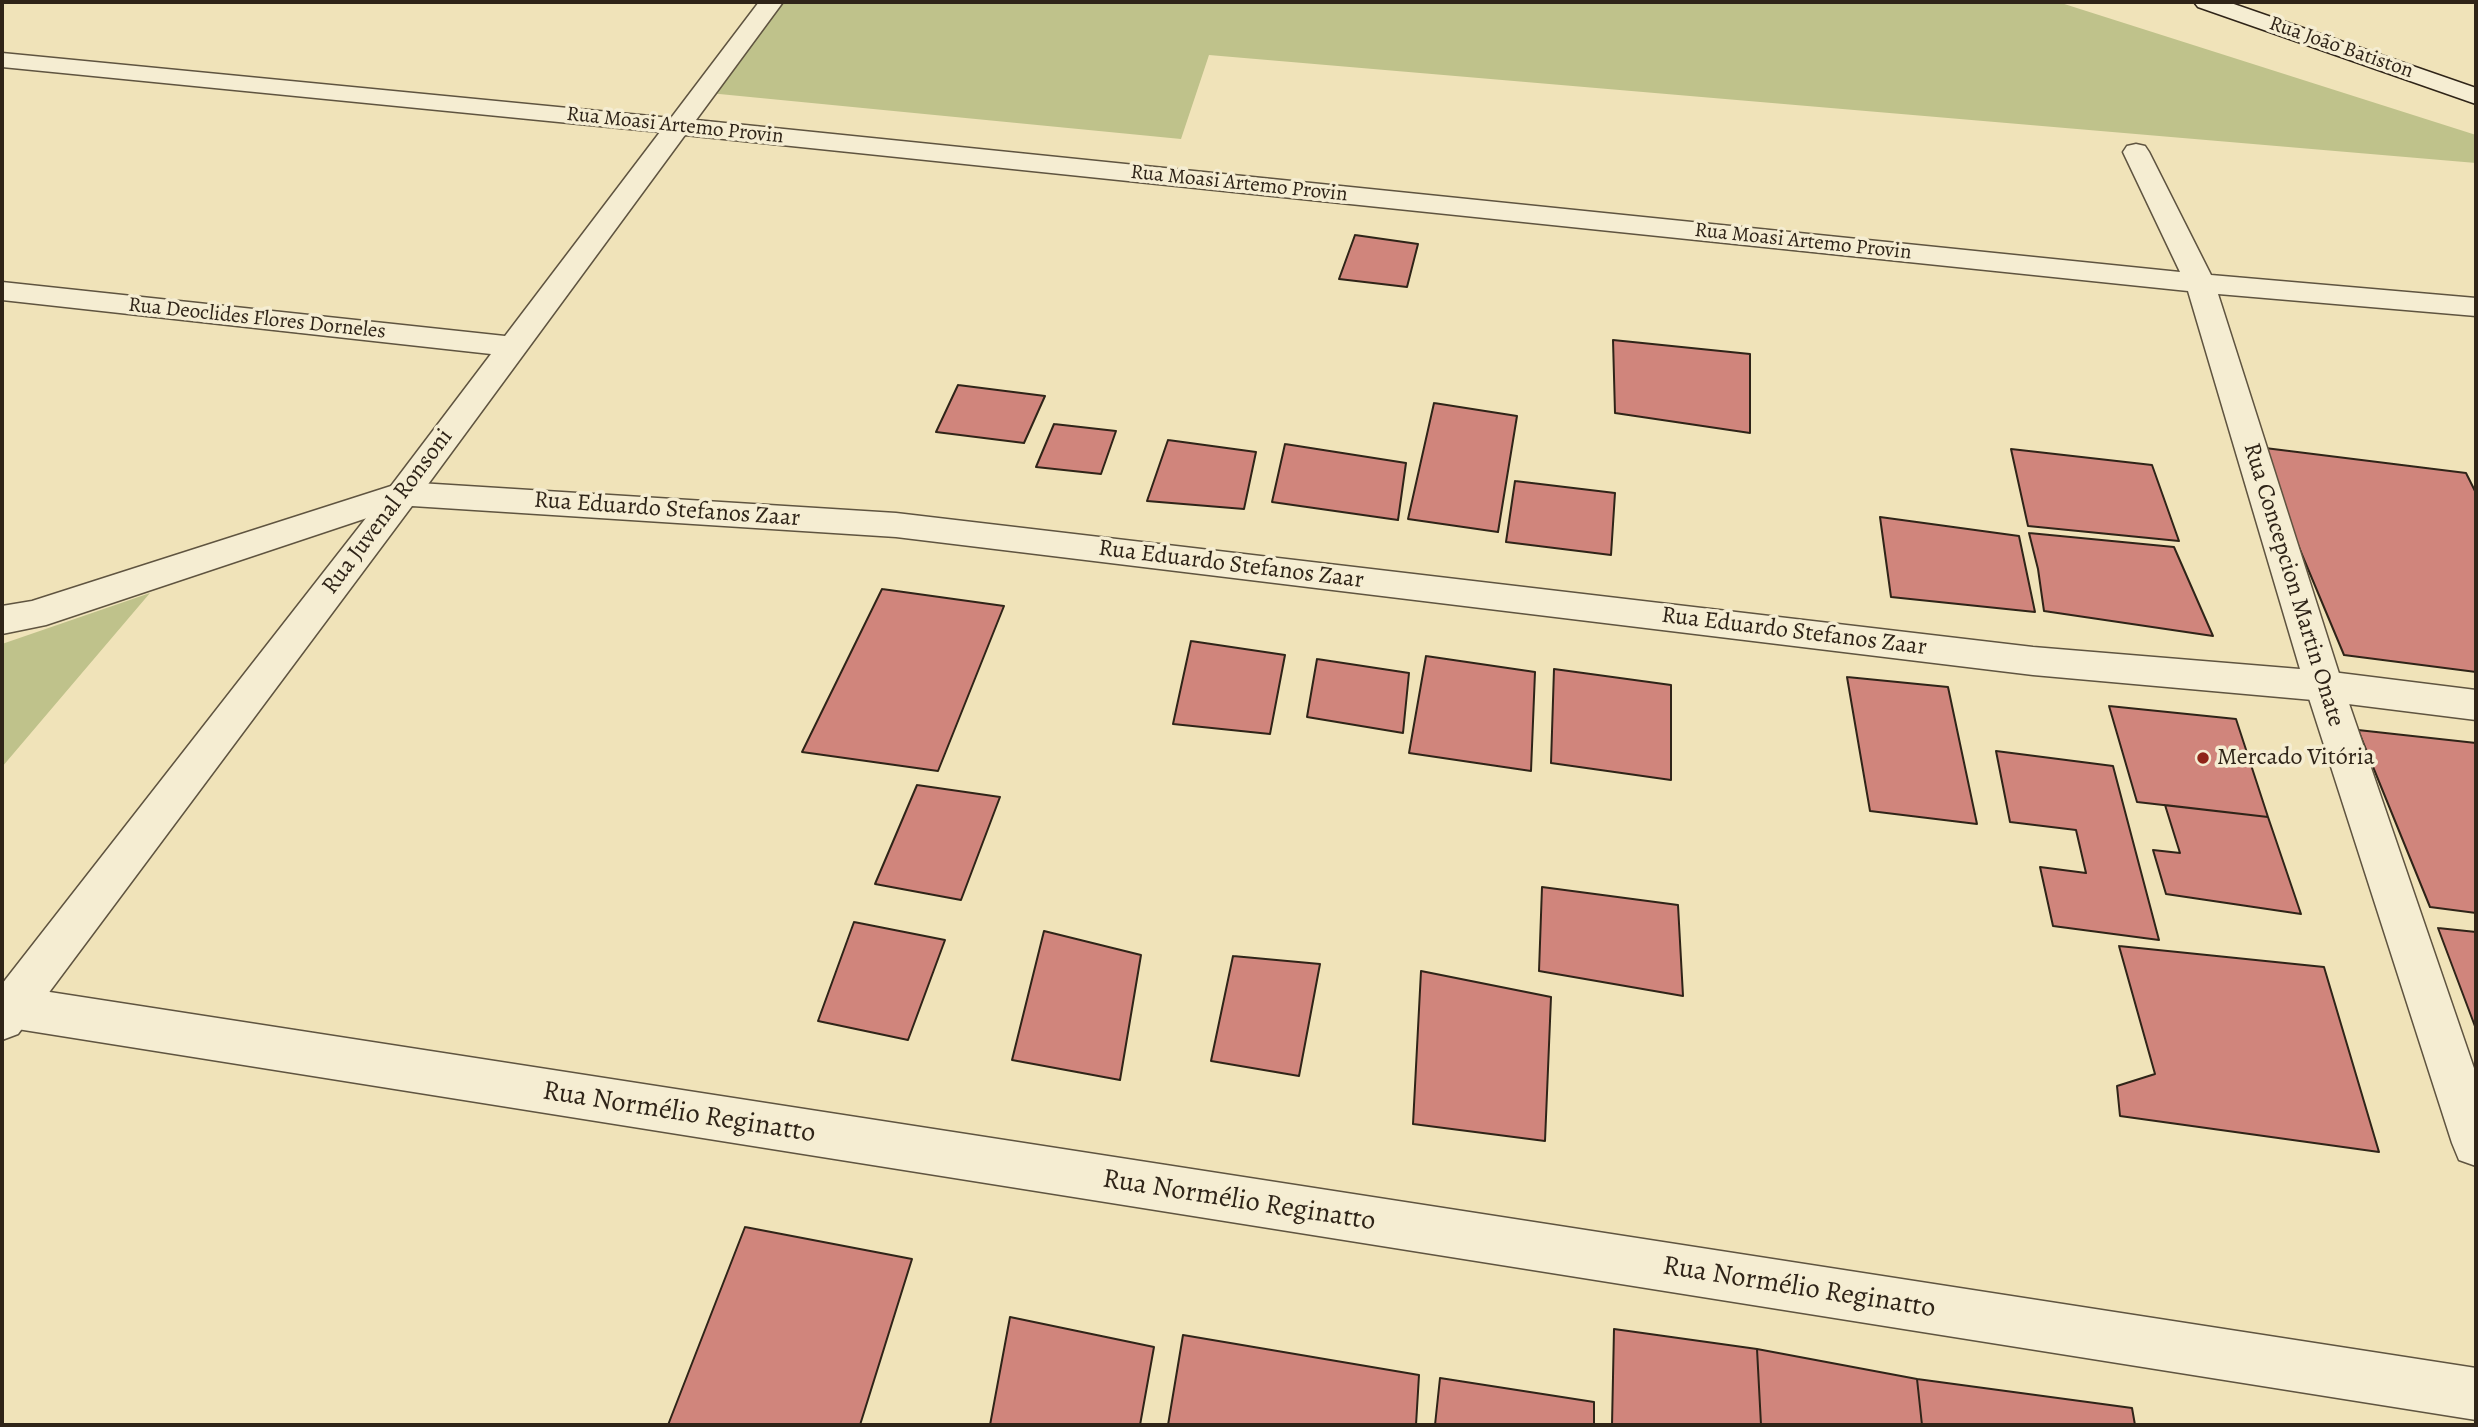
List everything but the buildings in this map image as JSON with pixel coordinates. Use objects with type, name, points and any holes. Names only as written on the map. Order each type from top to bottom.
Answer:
[{"type":"street","name":"Rua Juvenal Ronsoni","points":[[5,1012],[403,494],[771,2]]},
{"type":"street","name":"Rua João Batiston","points":[[2206,2],[2476,96]]},
{"type":"street","name":"Rua Moasi Artemo Provin","points":[[2,60],[678,126],[2200,283],[2476,307]]},
{"type":"street","name":"Rua Concepcion Martin Onate","points":[[2136,152],[2200,283],[2323,686],[2476,1143]]},
{"type":"street","name":"Rua Deoclides Flores Dorneles","points":[[2,290],[512,347]]},
{"type":"street","name":"Rua Eduardo Stefanos Zaar","points":[[2,620],[33,615],[403,494],[896,525],[2033,661],[2323,686],[2476,705]]},
{"type":"street","name":"Rua Normélio Reginatto","points":[[5,1012],[2476,1394]]},
{"type":"green space","points":[[780,2],[2058,2],[2476,135],[2476,163],[1209,55],[1181,139],[709,93]]},
{"type":"green space","points":[[150,593],[2,767],[2,644]]},
{"type":"place","name":"Mercado Vitória","points":[[2203,758]]}]
